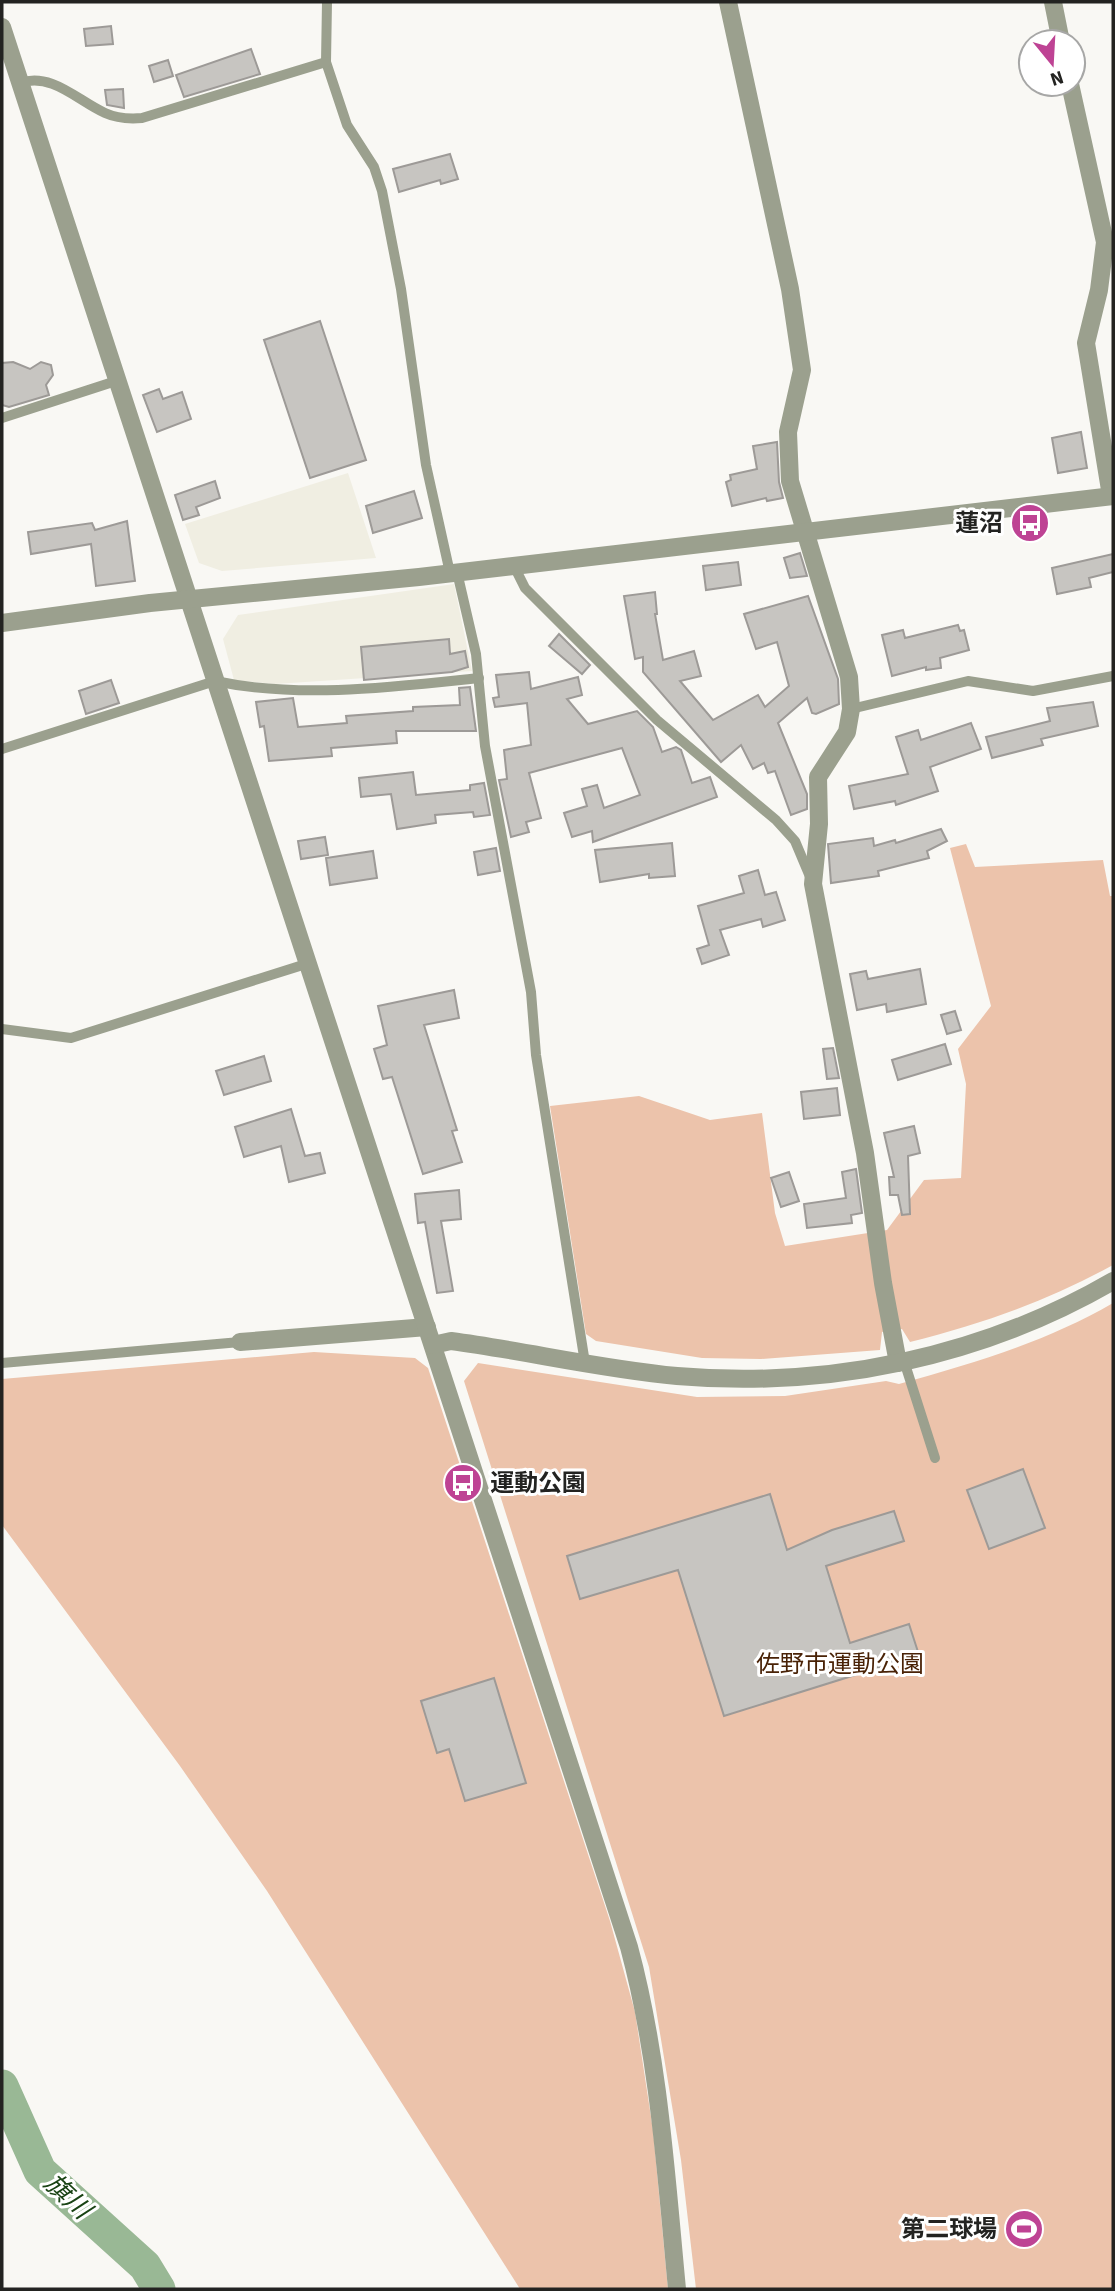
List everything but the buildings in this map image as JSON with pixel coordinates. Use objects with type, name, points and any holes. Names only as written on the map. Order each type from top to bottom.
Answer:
[{"type":"street","points":[[728,2],[790,289],[802,370],[790,415],[790,481],[846,667],[851,709],[848,732],[818,777],[819,824],[813,884],[866,1153],[883,1283],[901,1362]]},
{"type":"street","points":[[1053,2],[1058,28]]},
{"type":"street","points":[[2,27],[640,1988],[652,2060],[677,2289]]},
{"type":"street","points":[[2,623],[805,531],[1113,499],[1086,343],[1099,290],[1105,242],[1073,98]]},
{"type":"street","points":[[433,1345],[451,1341],[677,1376],[770,1378],[851,1372],[901,1362],[1014,1329],[1080,1300],[1113,1281]]},
{"type":"street","points":[[240,1342],[427,1327]]},
{"type":"lane","points":[[327,2],[326,62],[347,125],[374,167],[382,191],[426,465],[479,678],[485,746],[531,992],[536,1055],[585,1363]]},
{"type":"lane","points":[[20,83],[39,80],[59,86],[106,114],[142,118],[326,62]]},
{"type":"lane","points":[[2,418],[116,381]]},
{"type":"lane","points":[[513,564],[525,588],[657,720],[782,827],[795,841],[813,884]]},
{"type":"lane","points":[[851,709],[968,681],[1033,691],[1113,676]]},
{"type":"lane","points":[[2,749],[215,681],[238,686],[323,689],[479,678]]},
{"type":"lane","points":[[2,1029],[71,1038],[306,964]]},
{"type":"lane","points":[[2,1363],[240,1342]]},
{"type":"lane","points":[[901,1362],[935,1458]]},
{"type":"shaded area","points":[[348,473],[376,558],[222,571],[199,563],[185,524]]},
{"type":"shaded area","points":[[454,584],[472,671],[275,684],[234,680],[223,639],[238,615]]},
{"type":"green space","points":[[966,844],[975,867],[1103,860],[1110,896],[1113,896],[1113,1265],[1039,1300],[963,1327],[910,1342],[902,1329],[882,1332],[880,1350],[761,1359],[702,1358],[596,1341],[586,1334],[550,1106],[639,1096],[710,1120],[762,1113],[775,1213],[785,1246],[887,1230],[924,1180],[961,1178],[966,1084],[958,1049],[991,1006],[950,848]]},
{"type":"green space","name":"佐野市運動公園","points":[[1113,1303],[1113,2289],[696,2289],[681,2160],[649,1967],[464,1381],[478,1363],[697,1397],[785,1396],[886,1381],[899,1384],[1036,1340]]},
{"type":"green space","points":[[314,1352],[415,1358],[428,1368],[610,1921],[635,2012],[653,2130],[668,2289],[520,2289],[267,1891],[180,1766],[2,1525],[2,1379]]},
{"type":"waterway","name":"旗川","points":[[2,2086],[40,2171],[145,2266],[159,2289]]},
{"type":"place","name":"蓮沼","points":[[1030,523]]},
{"type":"place","name":"運動公園","points":[[463,1483]]},
{"type":"place","name":"第二球場","points":[[1024,2229]]}]
